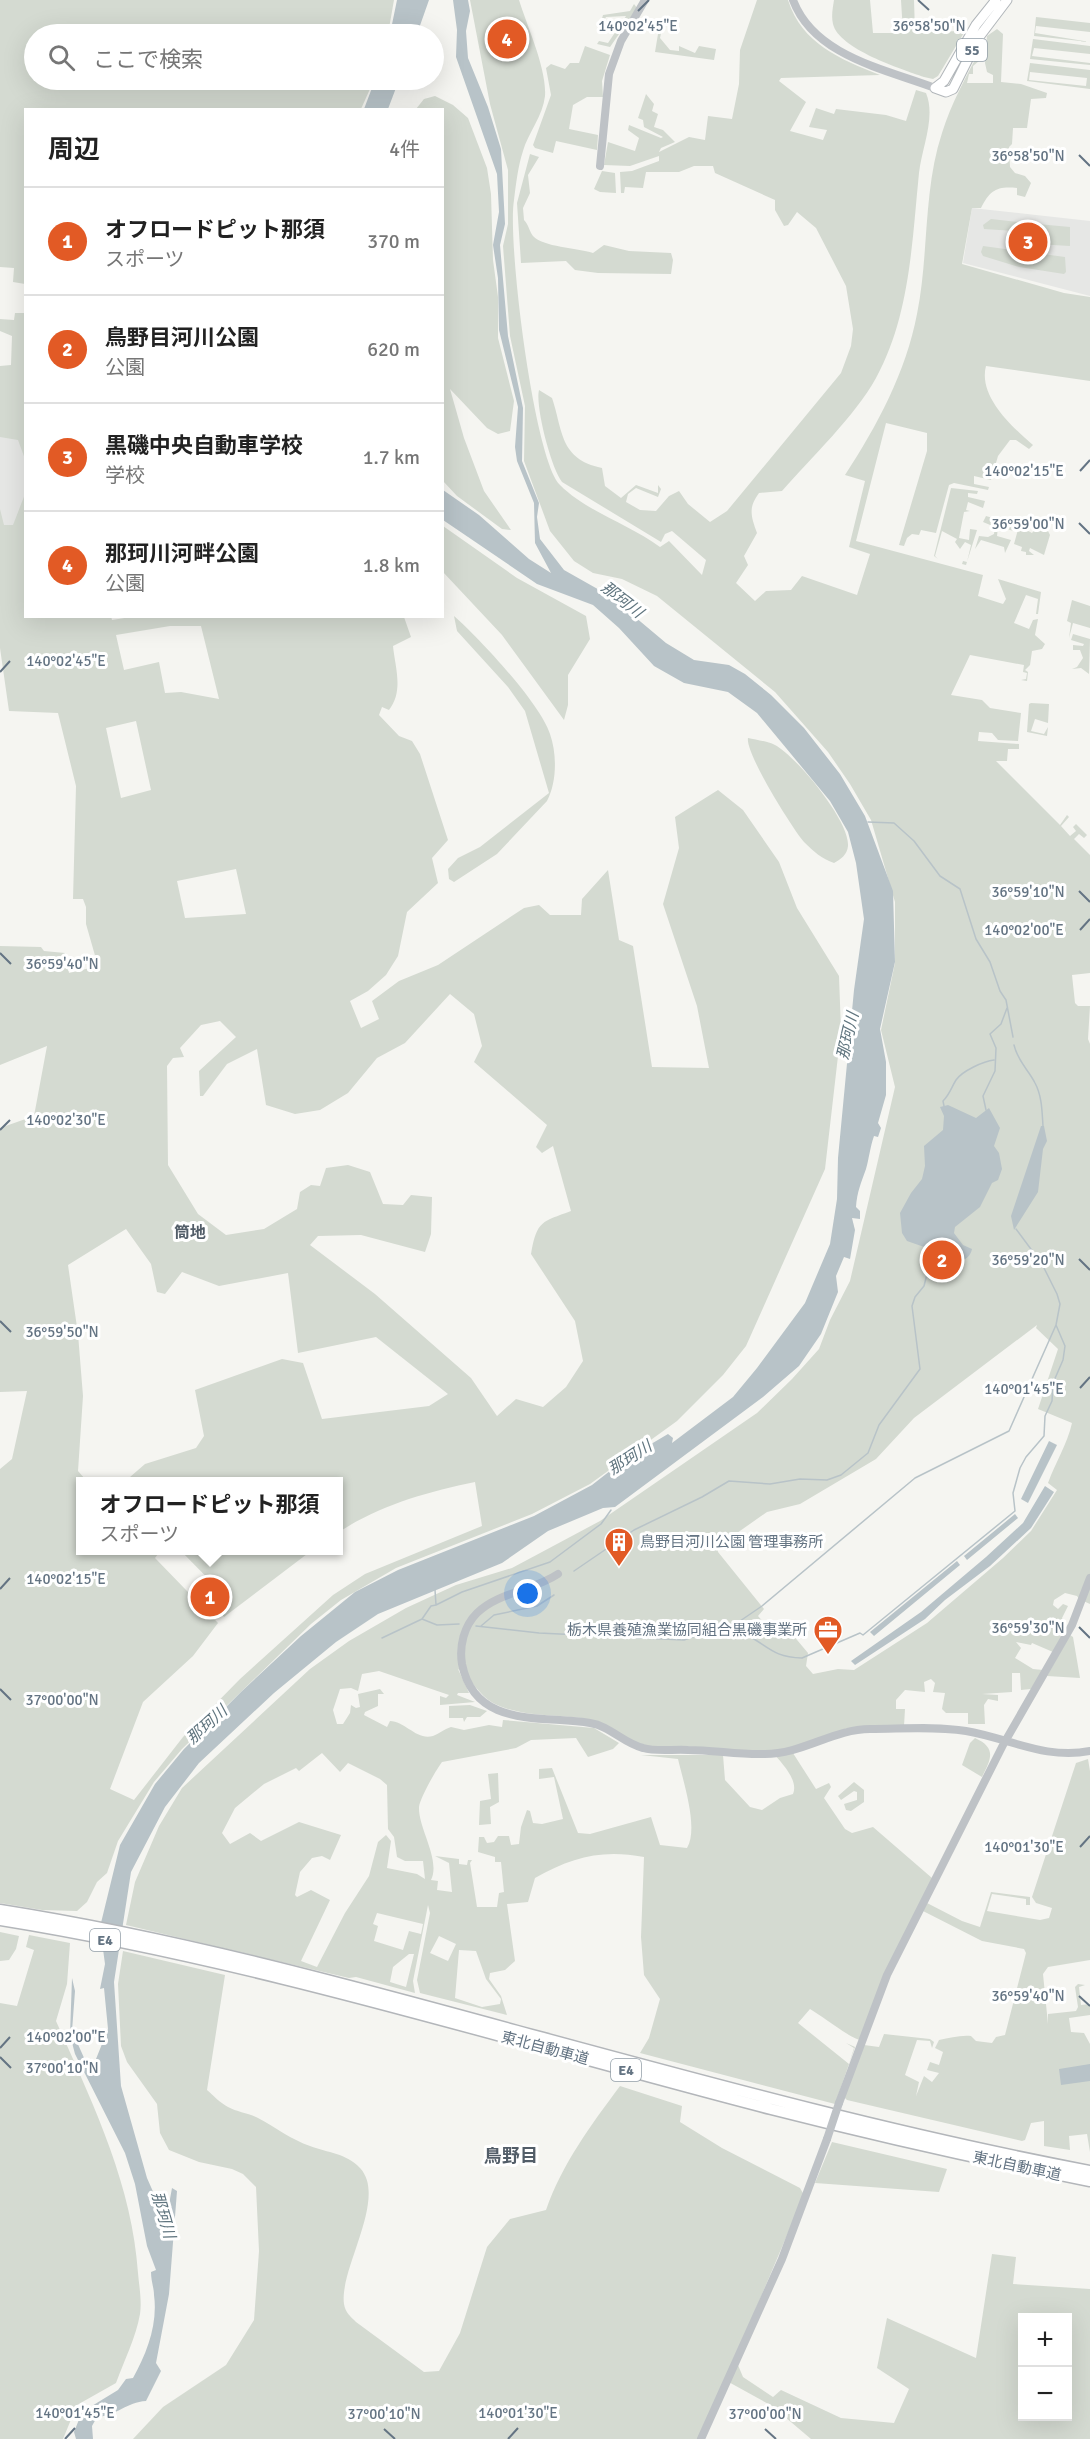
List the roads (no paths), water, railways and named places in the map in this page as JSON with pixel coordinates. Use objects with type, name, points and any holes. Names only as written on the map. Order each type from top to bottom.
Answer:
[{"type":"highway","name":"東北自動車道","points":[[0,1910],[48,1924],[401,1999],[840,2116],[1090,2171]]},
{"type":"highway","name":"東北自動車道","points":[[0,1920],[48,1924]]},
{"type":"highway","name":"東北自動車道","points":[[164,1947],[825,2123],[1090,2181]]},
{"type":"main road","name":"55","points":[[935,88],[944,81],[976,26],[996,0]]},
{"type":"main road","name":"55","points":[[935,88],[946,92],[953,88],[979,37],[1007,0]]},
{"type":"street","points":[[600,166],[609,74],[621,41],[645,0]]},
{"type":"street","points":[[793,0],[812,31],[833,47],[935,88]]},
{"type":"street","points":[[558,1574],[538,1586],[493,1602],[475,1615],[468,1625],[462,1644],[463,1668],[475,1691],[492,1707],[527,1718],[590,1723],[608,1729],[627,1743],[653,1750],[780,1753],[859,1729],[959,1730],[1055,1753],[1090,1751]]},
{"type":"street","points":[[701,2439],[782,2259],[887,1976],[1005,1741],[1072,1626],[1090,1578]]},
{"type":"water","points":[[397,0],[429,0],[421,24],[392,24]]},
{"type":"water","name":"那珂川","points":[[453,0],[468,0],[470,11],[466,31],[468,58],[488,107],[501,149],[505,224],[500,245],[508,336],[523,408],[522,461],[539,503],[537,517],[540,539],[564,570],[610,596],[666,643],[694,660],[729,665],[745,674],[771,695],[804,728],[840,774],[865,816],[893,891],[895,962],[880,1029],[886,1062],[886,1095],[878,1123],[881,1128],[878,1137],[874,1136],[871,1144],[858,1192],[856,1207],[860,1211],[860,1219],[852,1218],[855,1230],[850,1259],[844,1257],[836,1276],[838,1292],[821,1334],[799,1366],[763,1397],[615,1507],[603,1508],[548,1531],[502,1563],[378,1614],[336,1642],[274,1693],[199,1763],[165,1807],[131,1872],[114,1982],[121,2086],[147,2178],[166,2221],[172,2188],[177,2191],[169,2294],[156,2363],[161,2371],[146,2401],[97,2417],[92,2426],[93,2439],[76,2439],[74,2432],[82,2412],[118,2390],[126,2379],[133,2378],[143,2359],[153,2327],[155,2306],[151,2272],[156,2270],[147,2246],[135,2184],[125,2153],[75,2054],[70,2035],[72,1978],[75,1991],[72,2031],[85,2060],[94,2064],[108,2029],[104,1988],[100,1989],[105,1964],[100,1927],[120,1845],[155,1784],[184,1749],[242,1691],[301,1636],[355,1592],[398,1570],[534,1516],[592,1485],[624,1460],[668,1434],[673,1438],[672,1443],[733,1397],[805,1303],[830,1244],[837,1199],[838,1158],[854,990],[864,919],[856,863],[848,832],[830,801],[757,713],[728,692],[684,683],[654,666],[619,628],[593,605],[537,584],[444,521],[444,491],[479,515],[529,559],[551,573],[535,543],[534,503],[517,461],[515,447],[518,407],[499,330],[498,278],[493,245],[499,212],[497,174],[456,57],[457,30]]},
{"type":"water","points":[[371,90],[395,90],[388,108],[364,108]]},
{"type":"water","points":[[948,1105],[976,1118],[989,1108],[1000,1128],[994,1146],[999,1153],[1002,1169],[998,1180],[992,1183],[980,1207],[955,1227],[954,1233],[963,1245],[972,1249],[968,1257],[947,1268],[944,1280],[941,1270],[943,1255],[938,1252],[931,1258],[927,1248],[907,1241],[902,1233],[900,1213],[922,1179],[925,1166],[924,1146],[943,1130],[944,1116],[940,1107]]},
{"type":"water","points":[[1041,1126],[1044,1126],[1047,1141],[1043,1149],[1038,1192],[1014,1230],[1011,1216]]},
{"type":"water","points":[[1049,1441],[1057,1445],[1028,1503],[1021,1499]]},
{"type":"water","points":[[1045,1486],[1054,1492],[1031,1528],[990,1566],[945,1600],[925,1619],[855,1665],[851,1661],[921,1612],[986,1557],[1023,1523]]},
{"type":"water","points":[[1015,1514],[1018,1518],[967,1560],[964,1556]]},
{"type":"water","points":[[957,1561],[960,1565],[874,1636],[870,1632]]},
{"type":"water","points":[[1090,2064],[1090,2081],[1061,2085],[1059,2069]]},
{"type":"waterway","points":[[868,822],[894,823],[914,841],[940,876],[960,889],[976,939],[990,962],[1000,991],[1006,1000],[1013,1037]]},
{"type":"waterway","points":[[986,1110],[983,1096],[995,1071],[996,1048],[990,1034],[1001,1024],[1007,1008]]},
{"type":"waterway","points":[[1014,1045],[1039,1093],[1043,1126]]},
{"type":"waterway","points":[[944,1106],[943,1101],[963,1073],[994,1060]]},
{"type":"waterway","points":[[727,1626],[778,1654],[802,1658],[860,1633],[863,1635],[1015,1511],[1013,1493],[1020,1468],[1044,1436],[1045,1416],[1052,1401],[1053,1383],[1063,1360],[1065,1346],[1056,1325],[1060,1304],[1057,1294],[1042,1264],[1016,1229]]},
{"type":"waterway","points":[[574,1571],[634,1530],[702,1497],[729,1481],[770,1484],[800,1479],[827,1480],[841,1475],[868,1453],[879,1425],[920,1369],[912,1306],[915,1297],[924,1286],[931,1258]]},
{"type":"waterway","points":[[476,1626],[539,1633],[684,1640],[740,1621],[762,1606],[915,1478],[1009,1431],[1056,1325]]},
{"type":"waterway","points":[[436,1605],[462,1592],[550,1562],[601,1524],[611,1510]]},
{"type":"waterway","points":[[382,1638],[422,1619],[431,1606],[436,1605],[435,1590]]},
{"type":"waterway","points":[[481,1626],[494,1615],[537,1606],[554,1595]]},
{"type":"waterway","points":[[422,1619],[437,1625],[459,1624]]},
{"type":"place","name":"那珂川河畔公園","points":[[507,39]]},
{"type":"place","name":"黒磯中央自動車学校","points":[[1028,242]]},
{"type":"place","name":"鳥野目河川公園","points":[[942,1260]]},
{"type":"place","name":"鳥野目河川公園 管理事務所","points":[[619,1568]]},
{"type":"place","name":"オフロードピット那須","points":[[210,1597]]},
{"type":"place","name":"栃木県養殖漁業協同組合黒磯事業所","points":[[828,1656]]},
{"type":"district","name":"筒地","points":[[190,1233]]},
{"type":"district","name":"鳥野目","points":[[511,2156]]}]
